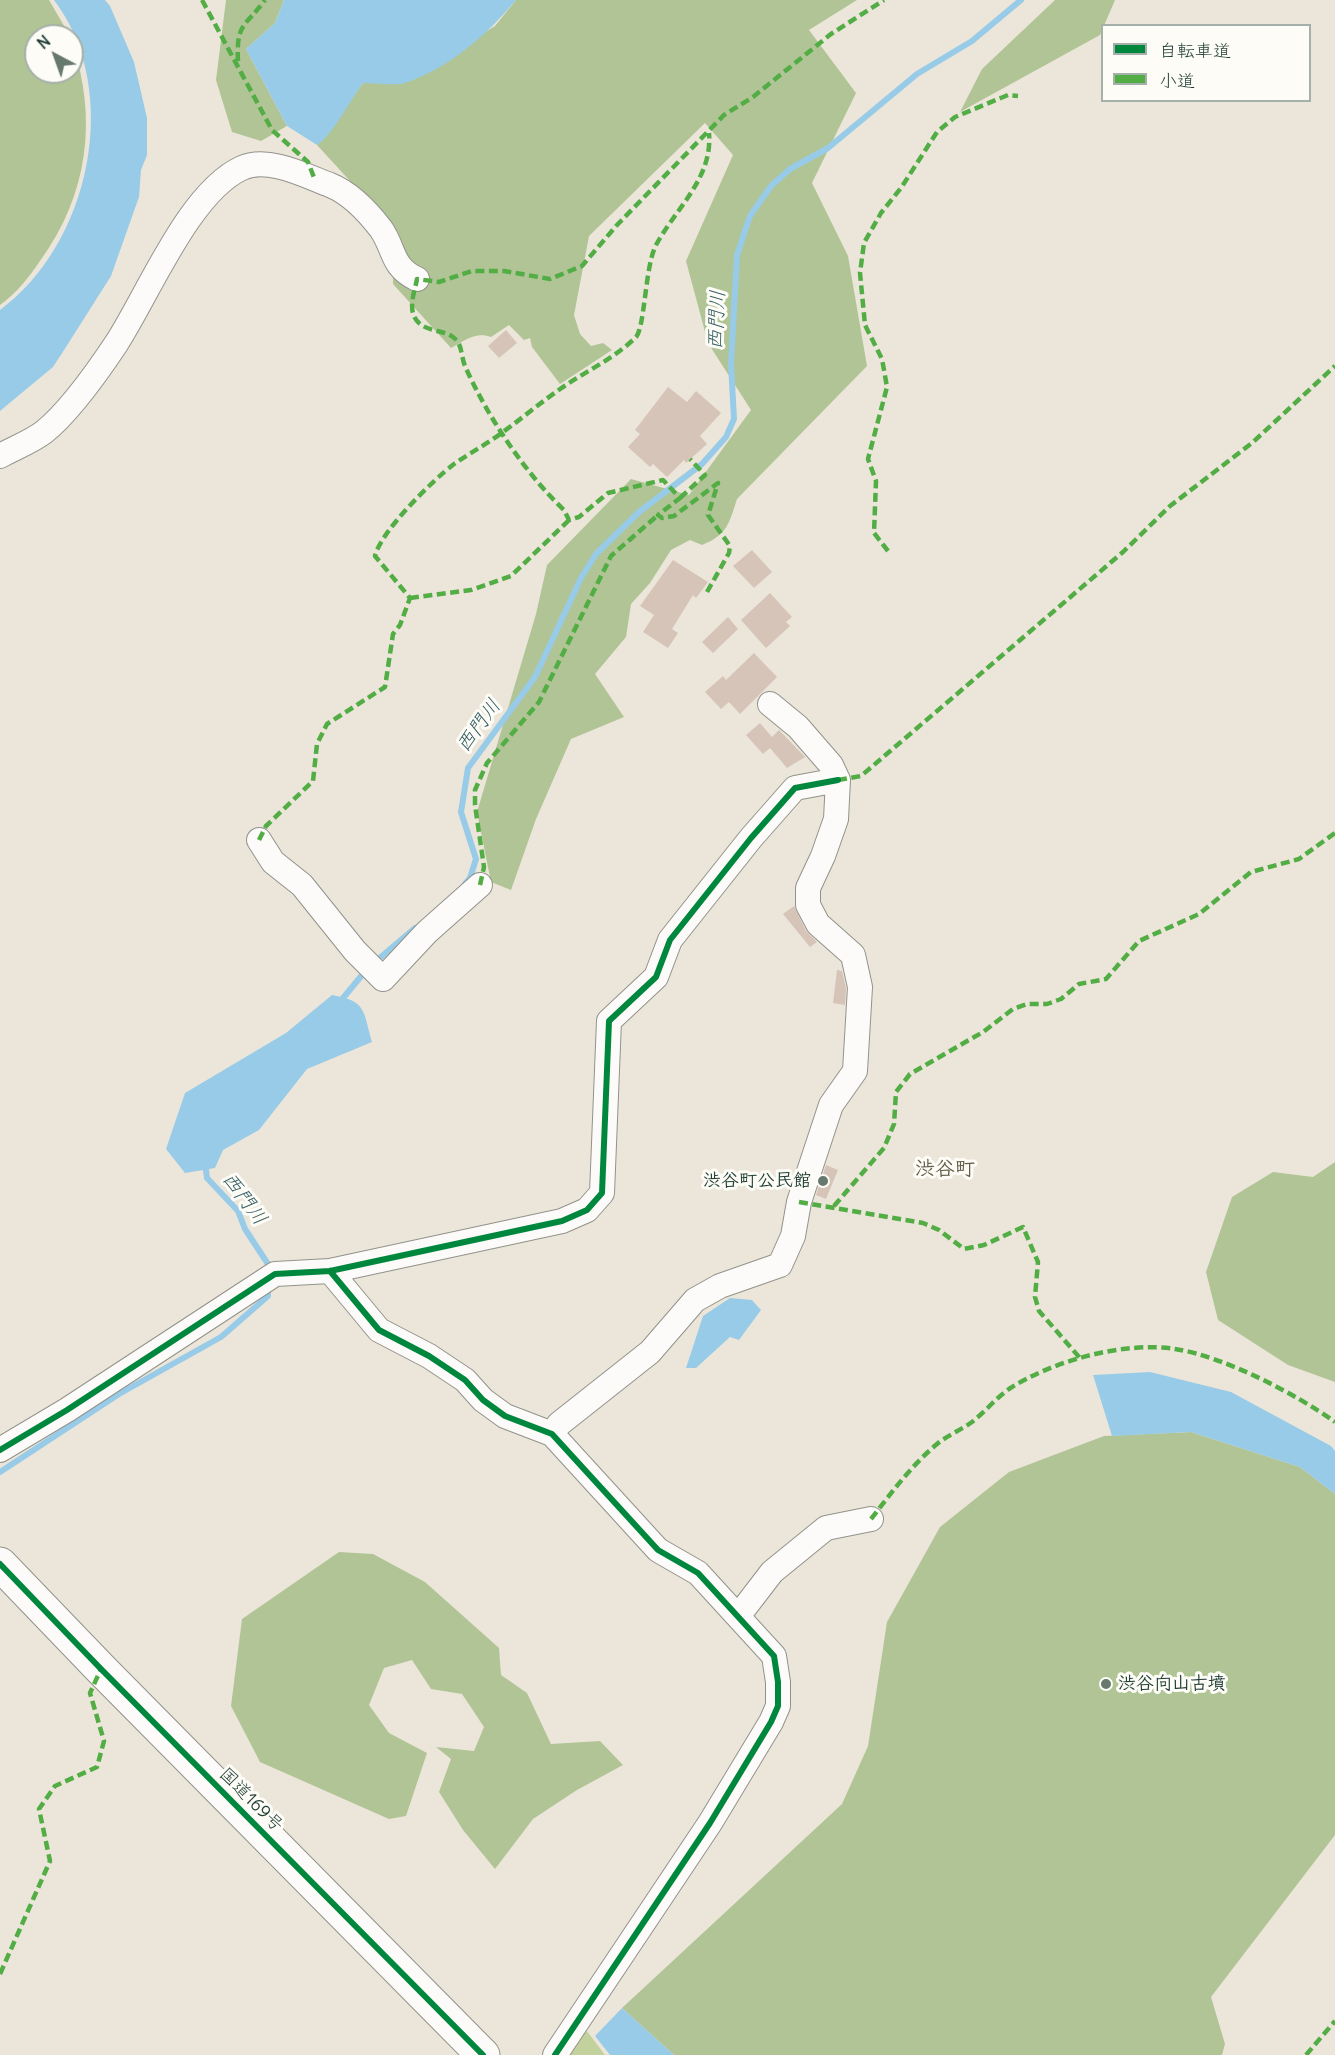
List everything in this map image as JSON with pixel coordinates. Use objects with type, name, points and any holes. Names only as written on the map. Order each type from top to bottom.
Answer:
[{"type":"highway","name":"国道169号","points":[[0,1564],[109,1678],[483,2055]]},
{"type":"street","points":[[0,456],[44,432],[86,386],[116,344],[195,209],[223,181],[242,168],[255,164],[274,166],[345,192],[382,231],[389,250],[404,273],[417,279]]},
{"type":"street","points":[[552,1434],[559,1424],[650,1352],[695,1300],[720,1286],[780,1265],[793,1236],[799,1202],[831,1105],[855,1071],[860,987],[854,955],[818,924],[808,905],[808,888],[823,856],[836,819],[838,780],[831,765],[798,727],[770,704]]},
{"type":"street","points":[[0,1450],[67,1410],[268,1279],[330,1271],[562,1221],[587,1210],[602,1193],[609,1021],[656,977],[670,940],[751,838],[795,788],[838,780]]},
{"type":"street","points":[[259,840],[273,862],[302,885],[356,951],[383,979],[427,932],[480,885]]},
{"type":"street","points":[[330,1271],[379,1330],[429,1356],[465,1380],[483,1400],[505,1416],[552,1434],[658,1550],[698,1573],[739,1615],[774,1656],[778,1682],[778,1706],[771,1722],[710,1823],[555,2055]]},
{"type":"street","points":[[739,1615],[772,1572],[826,1528],[871,1519]]},
{"type":"green space","points":[[0,0],[49,0],[63,24],[24,24],[24,84],[82,84],[86,128],[84,156],[69,210],[56,236],[27,279],[0,305]]},
{"type":"green space","points":[[226,0],[284,0],[275,23],[246,49],[287,126],[261,141],[232,132],[216,80]]},
{"type":"green space","points":[[516,0],[857,0],[809,30],[856,93],[812,183],[848,256],[867,366],[737,499],[729,522],[722,533],[702,545],[690,540],[671,550],[650,583],[631,604],[626,637],[595,674],[624,717],[571,739],[536,819],[511,890],[491,882],[477,812],[536,614],[547,565],[631,479],[689,495],[751,410],[708,343],[686,261],[733,155],[705,123],[589,236],[574,315],[580,334],[591,346],[603,343],[612,350],[560,384],[532,347],[530,338],[524,340],[509,325],[491,337],[475,336],[451,348],[393,284],[393,228],[317,145],[363,83],[403,83],[495,26]]},
{"type":"green space","points":[[1055,0],[1115,0],[1105,24],[1101,24],[1100,35],[960,112],[982,69]]},
{"type":"green space","points":[[1335,1162],[1335,1382],[1288,1365],[1218,1320],[1206,1272],[1232,1197],[1273,1172],[1313,1177]]},
{"type":"green space","name":"渋谷向山古墳","points":[[1191,1432],[1300,1467],[1335,1494],[1335,1835],[1211,1997],[1225,2044],[1222,2055],[674,2055],[622,2008],[842,1804],[868,1746],[887,1622],[940,1527],[1009,1472],[1104,1436]]},
{"type":"green space","points":[[339,1552],[373,1554],[425,1582],[499,1648],[501,1675],[527,1693],[551,1744],[600,1741],[623,1765],[577,1790],[533,1819],[495,1869],[463,1830],[439,1792],[451,1759],[436,1747],[474,1751],[484,1727],[462,1694],[431,1689],[412,1660],[384,1668],[369,1705],[389,1733],[427,1753],[406,1816],[389,1819],[260,1762],[231,1706],[242,1619]]},
{"type":"green space","points":[[587,2031],[605,2055],[565,2055]]},
{"type":"water","points":[[54,0],[105,0],[110,6],[134,62],[147,118],[147,155],[141,170],[139,197],[111,276],[53,367],[0,411],[0,310],[31,281],[56,247],[75,207],[87,164],[91,121],[84,68],[84,24],[68,24]]},
{"type":"water","points":[[284,0],[516,0],[480,38],[437,69],[405,83],[363,83],[335,125],[317,145],[287,126],[246,49],[275,23]]},
{"type":"water","points":[[332,995],[358,1004],[365,1015],[372,1042],[307,1069],[259,1130],[223,1150],[215,1168],[185,1173],[166,1149],[185,1093],[286,1033]]},
{"type":"water","points":[[730,1298],[752,1300],[761,1310],[739,1340],[730,1337],[696,1368],[686,1368],[703,1316]]},
{"type":"water","points":[[1150,1372],[1231,1392],[1331,1446],[1335,1451],[1335,1494],[1300,1467],[1191,1432],[1112,1436],[1093,1375]]},
{"type":"water","points":[[622,2008],[674,2055],[610,2055],[595,2036]]},
{"type":"building","points":[[506,330],[517,343],[499,358],[488,346]]},
{"type":"building","points":[[668,387],[687,402],[696,391],[721,413],[700,436],[707,444],[686,463],[684,460],[667,477],[653,464],[650,467],[628,447],[640,434],[635,430]]},
{"type":"building","points":[[752,550],[772,572],[754,588],[733,566]]},
{"type":"building","points":[[673,560],[708,582],[696,598],[693,595],[672,629],[678,633],[668,648],[643,632],[654,615],[640,606]]},
{"type":"building","points":[[770,593],[792,617],[786,622],[790,626],[766,648],[741,620]]},
{"type":"building","points":[[728,617],[738,629],[713,653],[702,642]]},
{"type":"building","points":[[754,653],[777,677],[740,714],[729,702],[721,709],[705,692],[723,676],[726,680]]},
{"type":"building","points":[[760,723],[772,737],[779,730],[805,757],[787,768],[770,748],[763,754],[746,735]]},
{"type":"building","points":[[794,906],[806,931],[817,942],[810,947],[783,914]]},
{"type":"building","points":[[837,970],[842,971],[846,988],[845,1005],[833,1003]]},
{"type":"building","name":"渋谷町公民館","points":[[826,1165],[838,1170],[826,1199],[816,1195]]},
{"type":"waterway","name":"西門川","points":[[465,884],[470,878],[476,859],[461,812],[468,768],[535,677],[581,578],[596,554],[639,512],[702,464],[726,437],[734,419],[731,364],[737,255],[750,216],[771,186],[790,169],[828,148],[917,74],[972,41],[1021,0]]},
{"type":"waterway","name":"西門川","points":[[375,962],[415,928]]},
{"type":"waterway","name":"西門川","points":[[339,1003],[367,969]]},
{"type":"waterway","name":"西門川","points":[[205,1163],[207,1178],[238,1211],[245,1229],[268,1264],[268,1271]]},
{"type":"waterway","name":"西門川","points":[[0,1472],[119,1394],[221,1337],[268,1296],[268,1287]]},
{"type":"marked path","points":[[202,0],[272,130],[308,162],[315,180]]},
{"type":"marked path","points":[[238,61],[240,32],[265,0]]},
{"type":"marked path","points":[[707,592],[729,553],[730,546],[708,515],[718,483],[674,516],[662,518],[658,515],[680,498],[663,480],[608,493],[579,517],[569,520],[564,510],[521,461],[496,424],[474,385],[455,338],[424,326],[414,316],[412,302],[417,279],[439,282],[472,271],[504,271],[550,279],[582,266],[617,225],[724,115],[753,97],[831,34],[884,0]]},
{"type":"marked path","points":[[888,551],[874,533],[876,481],[868,459],[887,387],[882,359],[865,325],[860,273],[864,243],[881,213],[901,188],[937,132],[955,117],[1008,95],[1018,96]]},
{"type":"marked path","points":[[259,840],[266,826],[313,781],[317,744],[327,724],[385,687],[393,634],[400,625],[410,598],[375,556],[387,533],[421,494],[454,464],[497,436],[560,389],[612,356],[636,337],[641,321],[652,255],[664,231],[699,178],[709,149],[709,133]]},
{"type":"marked path","points":[[838,780],[861,776],[1123,552],[1170,506],[1252,443],[1335,366]]},
{"type":"marked path","points":[[680,498],[705,475],[690,459]]},
{"type":"marked path","points":[[480,885],[484,867],[475,790],[487,763],[539,702],[611,556],[658,515]]},
{"type":"marked path","points":[[410,598],[471,590],[511,576],[569,520]]},
{"type":"marked path","points":[[834,1206],[884,1148],[894,1124],[896,1092],[910,1074],[983,1032],[1013,1009],[1027,1004],[1047,1004],[1061,999],[1079,984],[1106,979],[1139,941],[1199,914],[1251,872],[1299,859],[1335,833]]},
{"type":"marked path","points":[[799,1202],[923,1223],[939,1230],[964,1249],[984,1245],[1023,1227],[1038,1262],[1035,1297],[1039,1311],[1080,1358]]},
{"type":"marked path","points":[[871,1519],[928,1452],[972,1422],[1009,1389],[1026,1379],[1067,1362],[1111,1351],[1155,1347],[1175,1349],[1215,1359],[1280,1388],[1335,1422]]},
{"type":"marked path","points":[[0,1974],[50,1861],[39,1809],[55,1786],[97,1767],[104,1741],[90,1693],[101,1669]]},
{"type":"marked path","points":[[1306,2055],[1335,2021]]},
{"type":"cycle path","points":[[0,1450],[67,1410],[275,1274],[330,1271],[562,1221],[587,1210],[602,1193],[609,1021],[656,977],[670,940],[751,838],[795,788],[838,780]]},
{"type":"cycle path","points":[[330,1271],[379,1330],[429,1356],[465,1380],[483,1400],[505,1416],[552,1434],[658,1550],[698,1573],[774,1656],[778,1682],[778,1706],[771,1722],[710,1823],[555,2055]]},
{"type":"cycle path","points":[[0,1564],[483,2055]]},
{"type":"place","name":"渋谷町公民館","points":[[823,1181]]},
{"type":"place","name":"渋谷向山古墳","points":[[1106,1684]]},
{"type":"district","name":"渋谷町","points":[[945,1169]]}]
